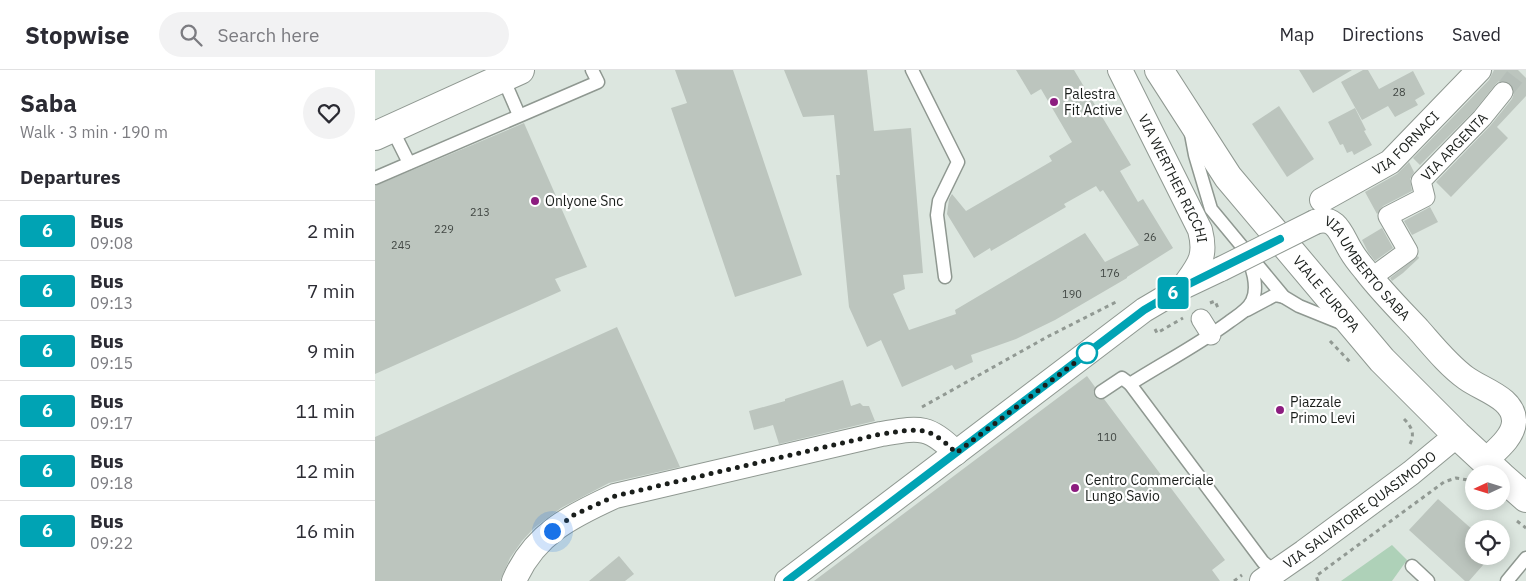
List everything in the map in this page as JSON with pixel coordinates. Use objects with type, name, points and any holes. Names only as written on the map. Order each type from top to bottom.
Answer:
[{"type":"main road","name":"VIALE EUROPA","points":[[1159,70],[1227,177],[1383,360],[1457,435],[1482,465]]},
{"type":"main road","points":[[384,132],[512,74]]},
{"type":"main road","name":"VIALE EUROPA","points":[[1510,487],[1526,498]]},
{"type":"street","name":"VIA WERTHER RICCHI","points":[[1120,70],[1200,230],[1203,243],[1203,257],[1183,287]]},
{"type":"street","name":"VIA FORNACI","points":[[1318,211],[1390,162],[1479,70]]},
{"type":"street","name":"VIA ARGENTA","points":[[1371,278],[1408,251],[1388,216],[1425,197],[1421,181],[1482,118],[1503,92]]},
{"type":"street","name":"VIA UMBERTO SABA","points":[[787,581],[1144,310],[1183,287],[1221,269],[1318,211],[1321,219],[1329,220],[1335,224],[1351,251],[1371,278],[1447,360],[1465,377],[1506,402],[1512,411],[1514,422],[1494,465]]},
{"type":"street","points":[[1201,319],[1211,335]]},
{"type":"street","points":[[514,581],[518,572],[541,540],[574,515],[615,496],[881,434],[908,430],[920,429],[931,432],[944,440],[956,453]]},
{"type":"street","name":"VIA SALVATORE QUASIMODO","points":[[1273,578],[1304,552],[1411,473],[1457,435]]},
{"type":"lane","points":[[375,178],[598,82],[592,70]]},
{"type":"lane","points":[[912,70],[958,162],[939,201],[937,215],[945,277]]},
{"type":"lane","points":[[512,74],[519,115]]},
{"type":"lane","points":[[1188,117],[1195,156],[1211,208],[1284,297]]},
{"type":"lane","points":[[384,132],[409,163]]},
{"type":"lane","points":[[1244,311],[1253,301],[1254,281],[1252,264],[1245,250]]},
{"type":"lane","points":[[1130,384],[1211,335],[1244,311],[1275,295],[1284,297],[1328,319],[1355,328]]},
{"type":"lane","points":[[1101,392],[1122,378],[1130,384],[1273,578]]},
{"type":"lane","points":[[1507,581],[1526,558]]},
{"type":"lane","points":[[1412,566],[1428,581]]},
{"type":"path","points":[[918,409],[1047,337],[1124,297]]},
{"type":"path","points":[[1330,341],[1357,369]]},
{"type":"path","points":[[1404,418],[1410,426],[1413,436],[1408,447]]},
{"type":"path","points":[[1318,581],[1316,576],[1444,482],[1456,478],[1465,480]]},
{"type":"green space","points":[[1392,545],[1407,560],[1392,581],[1341,581]]},
{"type":"building","points":[[675,70],[733,70],[802,275],[735,297],[671,108],[687,103]]},
{"type":"building","points":[[784,70],[867,70],[874,131],[911,128],[923,273],[903,275],[905,289],[893,294],[909,330],[956,314],[955,310],[1085,233],[1105,262],[1139,245],[1103,190],[1100,192],[1096,186],[1064,204],[1066,207],[991,251],[990,248],[974,258],[947,214],[949,199],[952,194],[966,211],[1052,161],[1049,156],[1072,142],[1041,89],[1031,95],[1016,70],[1074,70],[1131,165],[1120,171],[1138,202],[1143,199],[1173,248],[1127,278],[1055,320],[1016,339],[971,355],[973,362],[955,370],[952,365],[902,387],[881,340],[867,347],[849,307],[836,175],[840,175],[834,115],[803,117]]},
{"type":"building","points":[[1299,70],[1352,70],[1313,93]]},
{"type":"building","points":[[1363,70],[1368,70],[1379,89],[1413,71],[1425,94],[1415,100],[1418,105],[1395,117],[1388,106],[1362,120],[1341,82]]},
{"type":"building","points":[[1494,70],[1518,70],[1526,78],[1526,96],[1497,127],[1508,138],[1451,197],[1436,182],[1490,126],[1512,99],[1514,88],[1504,81],[1499,81],[1474,111],[1420,165],[1413,158],[1489,80]]},
{"type":"building","points":[[1279,106],[1314,159],[1287,177],[1252,124]]},
{"type":"building","points":[[1355,108],[1372,145],[1354,155],[1352,151],[1347,153],[1343,144],[1340,145],[1328,122]]},
{"type":"building","points":[[524,123],[587,267],[555,279],[561,291],[375,374],[375,186]]},
{"type":"building","points":[[1409,162],[1414,172],[1410,179],[1412,191],[1383,206],[1377,214],[1365,192],[1397,174]]},
{"type":"building","points":[[1430,207],[1438,222],[1412,235],[1404,221]]},
{"type":"building","points":[[1382,228],[1393,248],[1375,261],[1362,240]]},
{"type":"building","points":[[1418,256],[1419,258],[1392,281],[1390,278]]},
{"type":"building","points":[[617,327],[680,467],[609,483],[561,508],[534,528],[522,541],[510,558],[500,581],[375,581],[375,437]]},
{"type":"building","name":"Centro Commerciale Lungo Savio","points":[[1087,376],[1095,387],[1093,392],[1095,397],[1104,399],[1225,560],[1212,570],[1220,581],[814,581]]},
{"type":"building","points":[[843,380],[851,406],[860,403],[863,406],[869,406],[875,421],[779,444],[773,425],[754,430],[749,411],[785,401],[785,399]]},
{"type":"building","points":[[1438,499],[1465,523],[1465,565],[1483,565],[1469,581],[1465,581],[1409,530]]},
{"type":"building","points":[[619,556],[634,574],[625,581],[589,581]]},
{"type":"tunnel","points":[[1503,92],[1520,70]]},
{"type":"bus line","name":"6","points":[[787,581],[1144,310],[1183,287],[1280,239]]},
{"type":"place","name":"Palestra Fit Active","points":[[1054,102]]},
{"type":"place","name":"Onlyone Snc","points":[[535,201]]},
{"type":"place","name":"Piazzale Primo Levi","points":[[1280,410]]},
{"type":"place","name":"Centro Commerciale Lungo Savio","points":[[1075,488]]},
{"type":"route","points":[[552,531],[574,515],[615,496],[881,434],[920,429],[931,432],[944,440],[956,453],[1089,352],[1087,353]]}]
